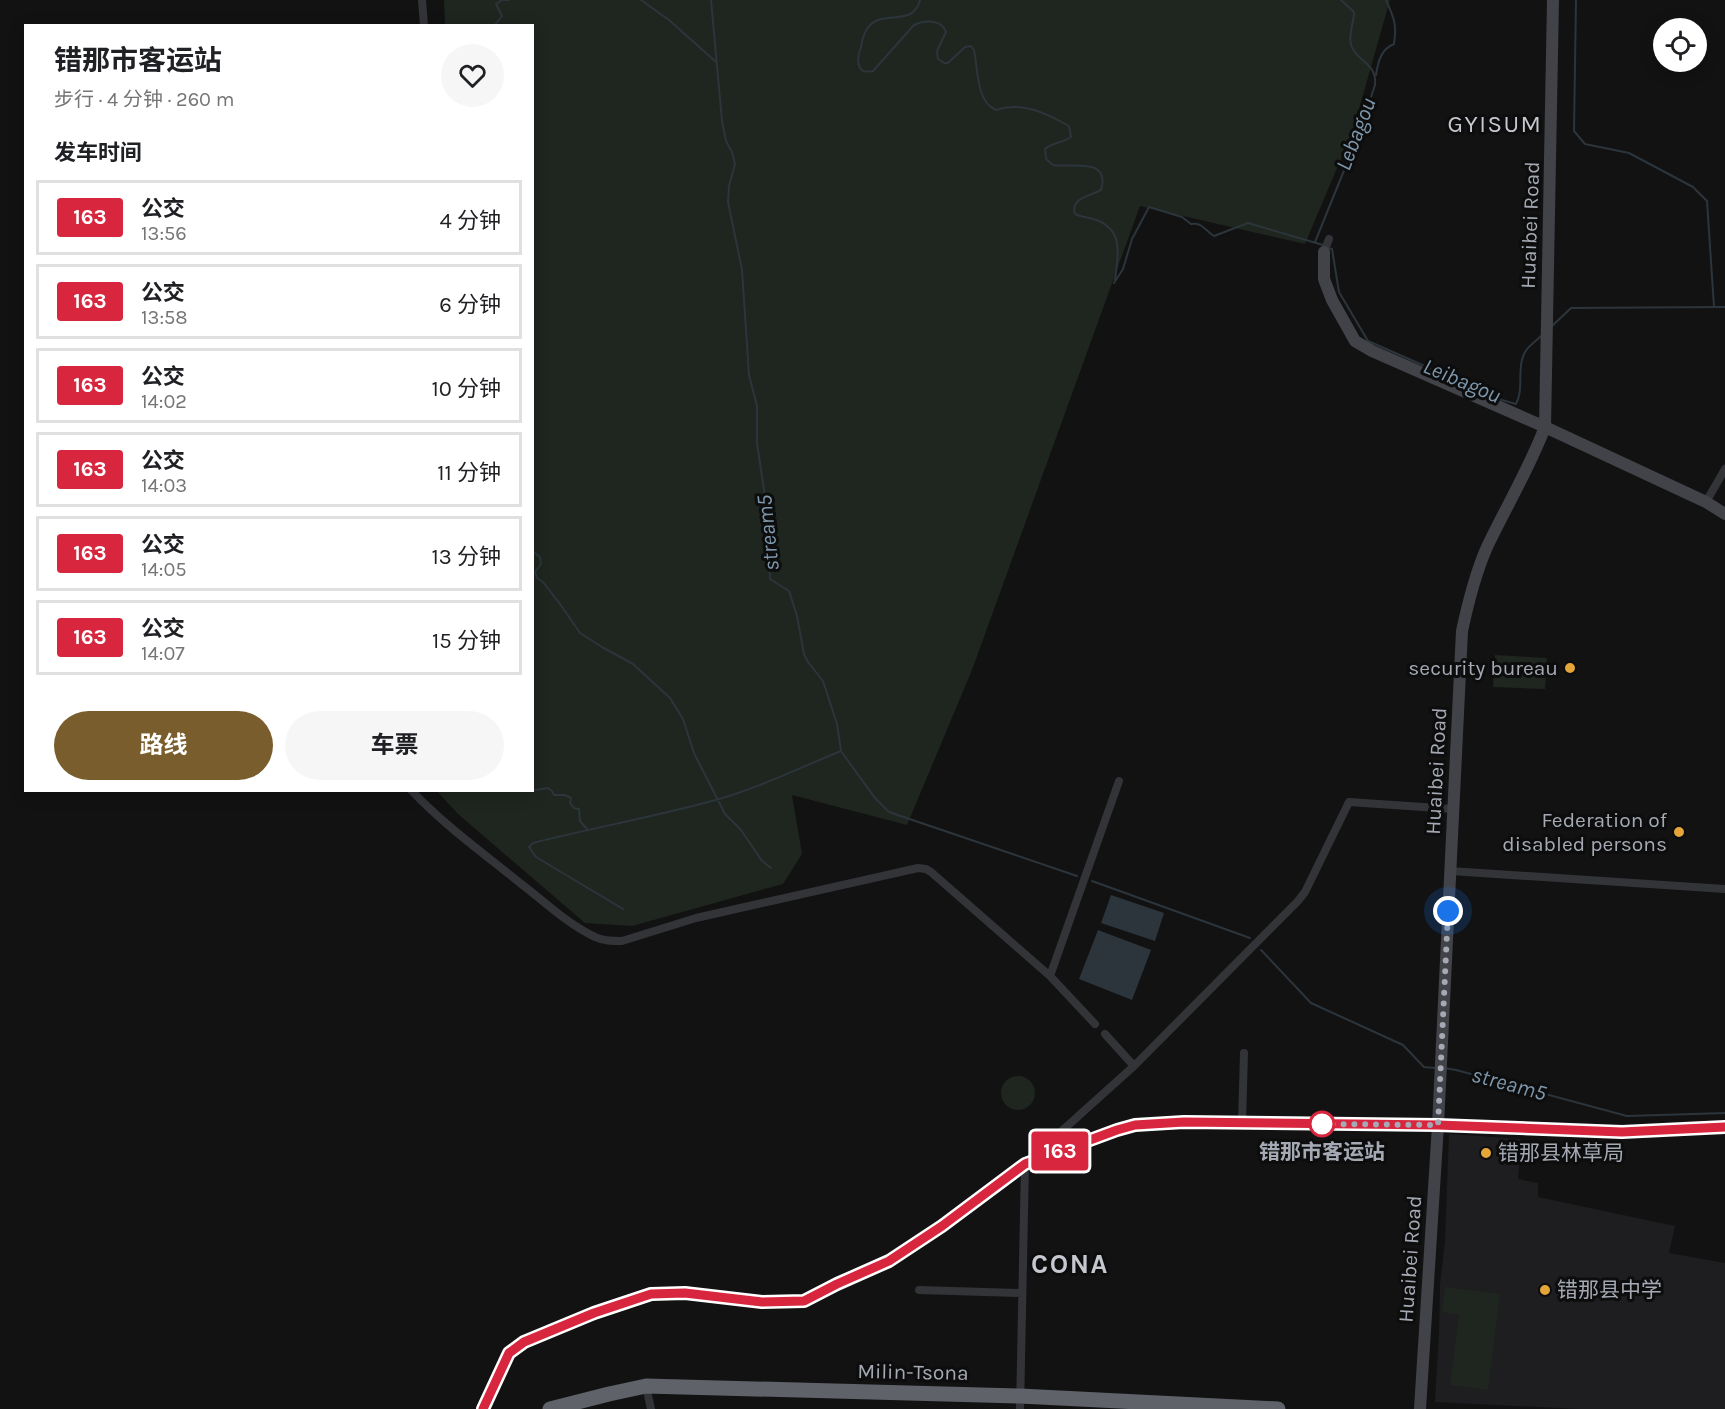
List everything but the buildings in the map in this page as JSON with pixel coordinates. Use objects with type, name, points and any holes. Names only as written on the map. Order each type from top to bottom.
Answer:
[{"type":"highway","name":"Milin-Tsona","points":[[550,1409],[591,1404],[646,1386],[1020,1402],[1278,1409]]},
{"type":"street","points":[[422,0],[423,24]]},
{"type":"street","name":"Huaibei Road","points":[[1420,1409],[1438,1125],[1462,631],[1470,596],[1486,549],[1536,452],[1545,427],[1553,0]]},
{"type":"street","points":[[1327,246],[1324,279],[1355,341],[1372,351],[1545,427],[1706,502],[1725,514]]},
{"type":"street","points":[[1706,502],[1725,469]]},
{"type":"street","points":[[1050,976],[1119,781]]},
{"type":"street","points":[[413,792],[440,819],[574,925],[597,938],[610,941],[622,941],[696,918],[918,868],[926,869],[1050,976],[1095,1024]]},
{"type":"street","points":[[483,1409],[509,1353],[524,1342],[594,1313],[651,1294],[685,1293],[762,1302],[804,1301],[889,1261],[942,1226],[1025,1164],[1134,1066],[1298,902],[1349,802],[1454,808]]},
{"type":"street","points":[[1450,871],[1725,890]]},
{"type":"street","points":[[1105,1034],[1134,1066]]},
{"type":"street","points":[[1242,1123],[1244,1053]]},
{"type":"street","points":[[1025,1164],[1117,1130],[1135,1125],[1168,1122],[1438,1125],[1622,1132],[1725,1127]]},
{"type":"street","points":[[1020,1402],[1025,1164]]},
{"type":"street","points":[[919,1290],[1022,1293]]},
{"type":"street","points":[[646,1386],[651,1409]]},
{"type":"shaded area","points":[[444,0],[1390,0],[1353,130],[1305,244],[1140,206],[972,670],[907,825],[792,795],[802,854],[783,884],[632,926],[585,923],[458,814],[438,792],[534,792],[534,24],[445,24]]},
{"type":"shaded area","points":[[1495,655],[1547,658],[1545,689],[1493,687]]},
{"type":"shaded area","points":[[1111,895],[1164,913],[1155,941],[1101,923]]},
{"type":"shaded area","points":[[1098,930],[1151,950],[1132,1000],[1079,979]]},
{"type":"shaded area","points":[[1018,1076],[1030,1081],[1035,1093],[1030,1105],[1018,1110],[1006,1105],[1001,1093],[1006,1081]]},
{"type":"shaded area","name":"错那县中学","points":[[1449,1134],[1521,1139],[1518,1179],[1538,1183],[1538,1197],[1675,1226],[1669,1253],[1725,1263],[1725,1409],[1580,1409],[1435,1402]]},
{"type":"shaded area","points":[[1445,1287],[1500,1294],[1488,1390],[1450,1385],[1459,1315],[1442,1312]]},
{"type":"waterway","points":[[496,24],[502,16],[496,4],[502,0]]},
{"type":"waterway","points":[[503,0],[509,0]]},
{"type":"waterway","points":[[641,0],[669,20],[716,62]]},
{"type":"waterway","name":"stream5","points":[[711,0],[722,121],[726,141],[735,164],[729,186],[728,202],[742,270],[749,375],[757,406],[757,443],[767,510],[770,579],[789,591],[797,616],[804,654],[823,681],[837,724],[841,751],[875,798],[889,812],[1077,876]]},
{"type":"waterway","points":[[920,0],[911,13],[876,21],[868,27],[858,56],[860,68],[866,72],[873,71],[914,25],[923,22],[937,23],[946,32],[937,51],[938,59],[948,63],[965,47],[971,46],[974,50],[981,92],[989,106],[996,110],[1015,107],[1033,110],[1069,126],[1071,137],[1045,149],[1046,159],[1053,165],[1088,166],[1100,173],[1103,180],[1101,190],[1082,198],[1075,204],[1074,209],[1075,214],[1103,223],[1115,236],[1118,253],[1115,280]]},
{"type":"waterway","name":"Lebagou","points":[[1315,242],[1358,136],[1375,85],[1373,72],[1351,45],[1354,12],[1341,0]]},
{"type":"waterway","points":[[1376,75],[1383,53],[1394,44],[1394,21],[1386,0]]},
{"type":"waterway","points":[[1576,0],[1574,131],[1585,144],[1629,153],[1693,187],[1707,201],[1714,307]]},
{"type":"waterway","points":[[1114,283],[1123,269],[1132,239],[1149,207],[1182,217],[1191,224],[1201,226],[1214,236],[1248,223],[1323,245]]},
{"type":"waterway","name":"Leibagou","points":[[1328,248],[1332,249],[1339,292],[1368,341],[1502,400],[1516,404],[1519,398],[1523,355],[1541,336]]},
{"type":"waterway","name":"Leibagou","points":[[1552,326],[1571,308],[1725,307]]},
{"type":"waterway","points":[[534,552],[540,557],[541,564],[535,572],[537,578],[543,582],[580,633],[633,664],[670,698],[683,719],[694,753],[725,814],[741,830],[762,861],[771,868]]},
{"type":"waterway","points":[[623,909],[536,857],[529,847],[533,843],[729,796],[841,751]]},
{"type":"waterway","points":[[534,790],[548,788],[554,795],[565,795],[571,798],[570,803],[574,808],[579,809],[580,821],[587,829]]},
{"type":"waterway","name":"stream5","points":[[1092,881],[1250,938]]},
{"type":"waterway","name":"stream5","points":[[1261,950],[1311,1003],[1403,1045],[1424,1067],[1435,1068]]},
{"type":"waterway","name":"stream5","points":[[1444,1068],[1627,1116],[1725,1113]]},
{"type":"bus line","name":"163","points":[[483,1409],[484,1402],[509,1353],[524,1342],[594,1313],[651,1294],[685,1293],[762,1302],[804,1301],[889,1261],[942,1226],[1025,1164],[1135,1125],[1168,1122],[1438,1125],[1622,1132],[1725,1127]]},
{"type":"place","name":"security bureau","points":[[1570,668]]},
{"type":"place","name":"Federation of disabled persons","points":[[1679,832]]},
{"type":"place","name":"错那市客运站","points":[[1322,1124]]},
{"type":"place","name":"错那县林草局","points":[[1486,1153]]},
{"type":"place","name":"错那县中学","points":[[1545,1290]]},
{"type":"district","name":"GYISUM","points":[[1495,124]]},
{"type":"district","name":"CONA","points":[[1070,1264]]},
{"type":"route","points":[[1322,1124],[1438,1125],[1448,911]]}]
